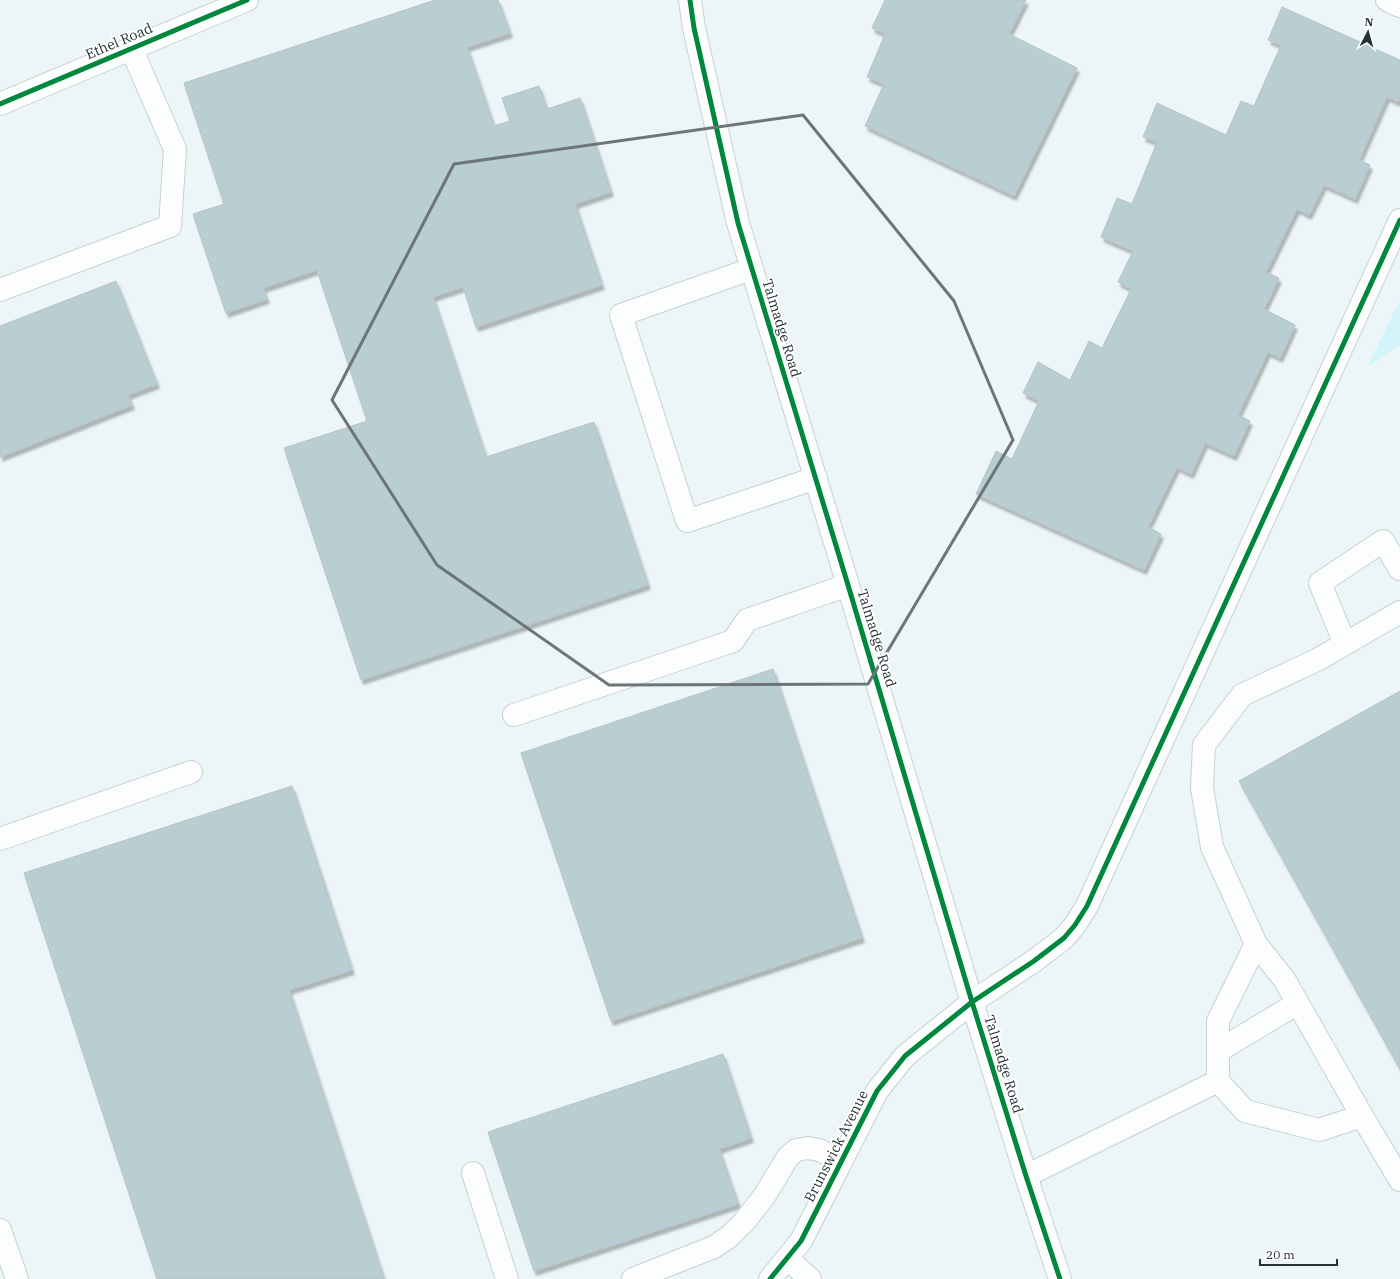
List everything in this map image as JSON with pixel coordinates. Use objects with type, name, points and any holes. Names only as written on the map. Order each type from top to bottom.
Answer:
[{"type":"street","name":"Ethel Road","points":[[0,104],[247,0]]},
{"type":"street","name":"Talmadge Road","points":[[690,0],[695,35],[738,223],[816,478],[972,1002],[1026,1176],[1060,1279]]},
{"type":"street","points":[[1386,0],[1400,6]]},
{"type":"street","points":[[0,290],[170,226],[175,149],[132,48]]},
{"type":"street","name":"Brunswick Avenue","points":[[770,1279],[801,1242],[877,1091],[905,1056],[972,1002],[1034,961],[1064,938],[1075,925],[1087,906],[1400,220]]},
{"type":"street","points":[[752,269],[621,315],[687,521],[816,478]]},
{"type":"street","points":[[1345,644],[1320,583],[1383,541],[1400,569]]},
{"type":"street","points":[[514,715],[733,642],[747,620],[848,585]]},
{"type":"street","points":[[1400,612],[1317,660],[1242,695],[1204,745],[1202,788],[1212,847],[1256,944],[1284,978],[1400,1180]]},
{"type":"street","points":[[0,839],[191,772]]},
{"type":"street","points":[[1256,944],[1218,1021],[1218,1081],[1245,1111],[1319,1130],[1362,1116]]},
{"type":"street","points":[[1218,1051],[1298,1003]]},
{"type":"street","points":[[1026,1176],[1218,1081]]},
{"type":"street","points":[[633,1279],[714,1247],[730,1236],[765,1195],[788,1157],[796,1150],[808,1148],[819,1150],[841,1161]]},
{"type":"street","points":[[473,1173],[507,1279]]},
{"type":"street","points":[[0,1230],[17,1279]]},
{"type":"street","points":[[787,1258],[810,1279]]},
{"type":"highlighted area","points":[[803,115],[954,301],[1013,440],[868,684],[609,685],[437,565],[332,400],[454,164]]},
{"type":"shaded area","points":[[1400,300],[1400,345],[1368,366]]},
{"type":"building","points":[[435,0],[498,0],[510,33],[467,47],[494,126],[510,121],[502,98],[539,86],[547,109],[580,98],[611,192],[575,204],[602,285],[476,327],[463,287],[433,297],[486,457],[594,422],[648,585],[361,680],[284,448],[367,421],[317,270],[263,288],[267,299],[226,313],[193,214],[224,204],[184,83]]},
{"type":"building","points":[[885,0],[1026,0],[1009,34],[1077,68],[1014,196],[865,126],[884,84],[867,77],[885,34],[872,28]]},
{"type":"building","points":[[1282,7],[1400,60],[1400,98],[1398,102],[1387,97],[1359,160],[1370,165],[1355,199],[1324,185],[1309,215],[1297,209],[1266,272],[1279,278],[1264,309],[1295,325],[1280,358],[1268,352],[1238,415],[1250,421],[1234,456],[1205,443],[1191,474],[1177,467],[1148,527],[1161,534],[1144,570],[976,494],[996,451],[1012,459],[1039,401],[1023,393],[1038,362],[1070,380],[1089,341],[1102,348],[1131,289],[1118,282],[1133,251],[1101,237],[1117,198],[1132,204],[1157,142],[1143,137],[1157,103],[1226,135],[1241,101],[1254,106],[1281,45],[1268,40]]},
{"type":"building","points":[[116,281],[157,384],[128,395],[132,405],[0,457],[0,326]]},
{"type":"building","points":[[773,669],[862,938],[611,1021],[521,753]]},
{"type":"building","points":[[1400,691],[1400,1069],[1239,781]]},
{"type":"building","points":[[292,786],[352,970],[289,990],[384,1279],[157,1279],[24,873]]},
{"type":"building","points":[[723,1054],[751,1138],[719,1149],[738,1204],[534,1271],[488,1132]]},
{"type":"cycle path","points":[[0,104],[247,0]]},
{"type":"cycle path","points":[[690,0],[694,28],[738,223],[848,585],[972,1002],[1026,1176],[1060,1279]]},
{"type":"cycle path","points":[[770,1279],[801,1241],[877,1091],[905,1056],[972,1002],[1034,961],[1064,938],[1075,925],[1087,906],[1400,220]]}]
